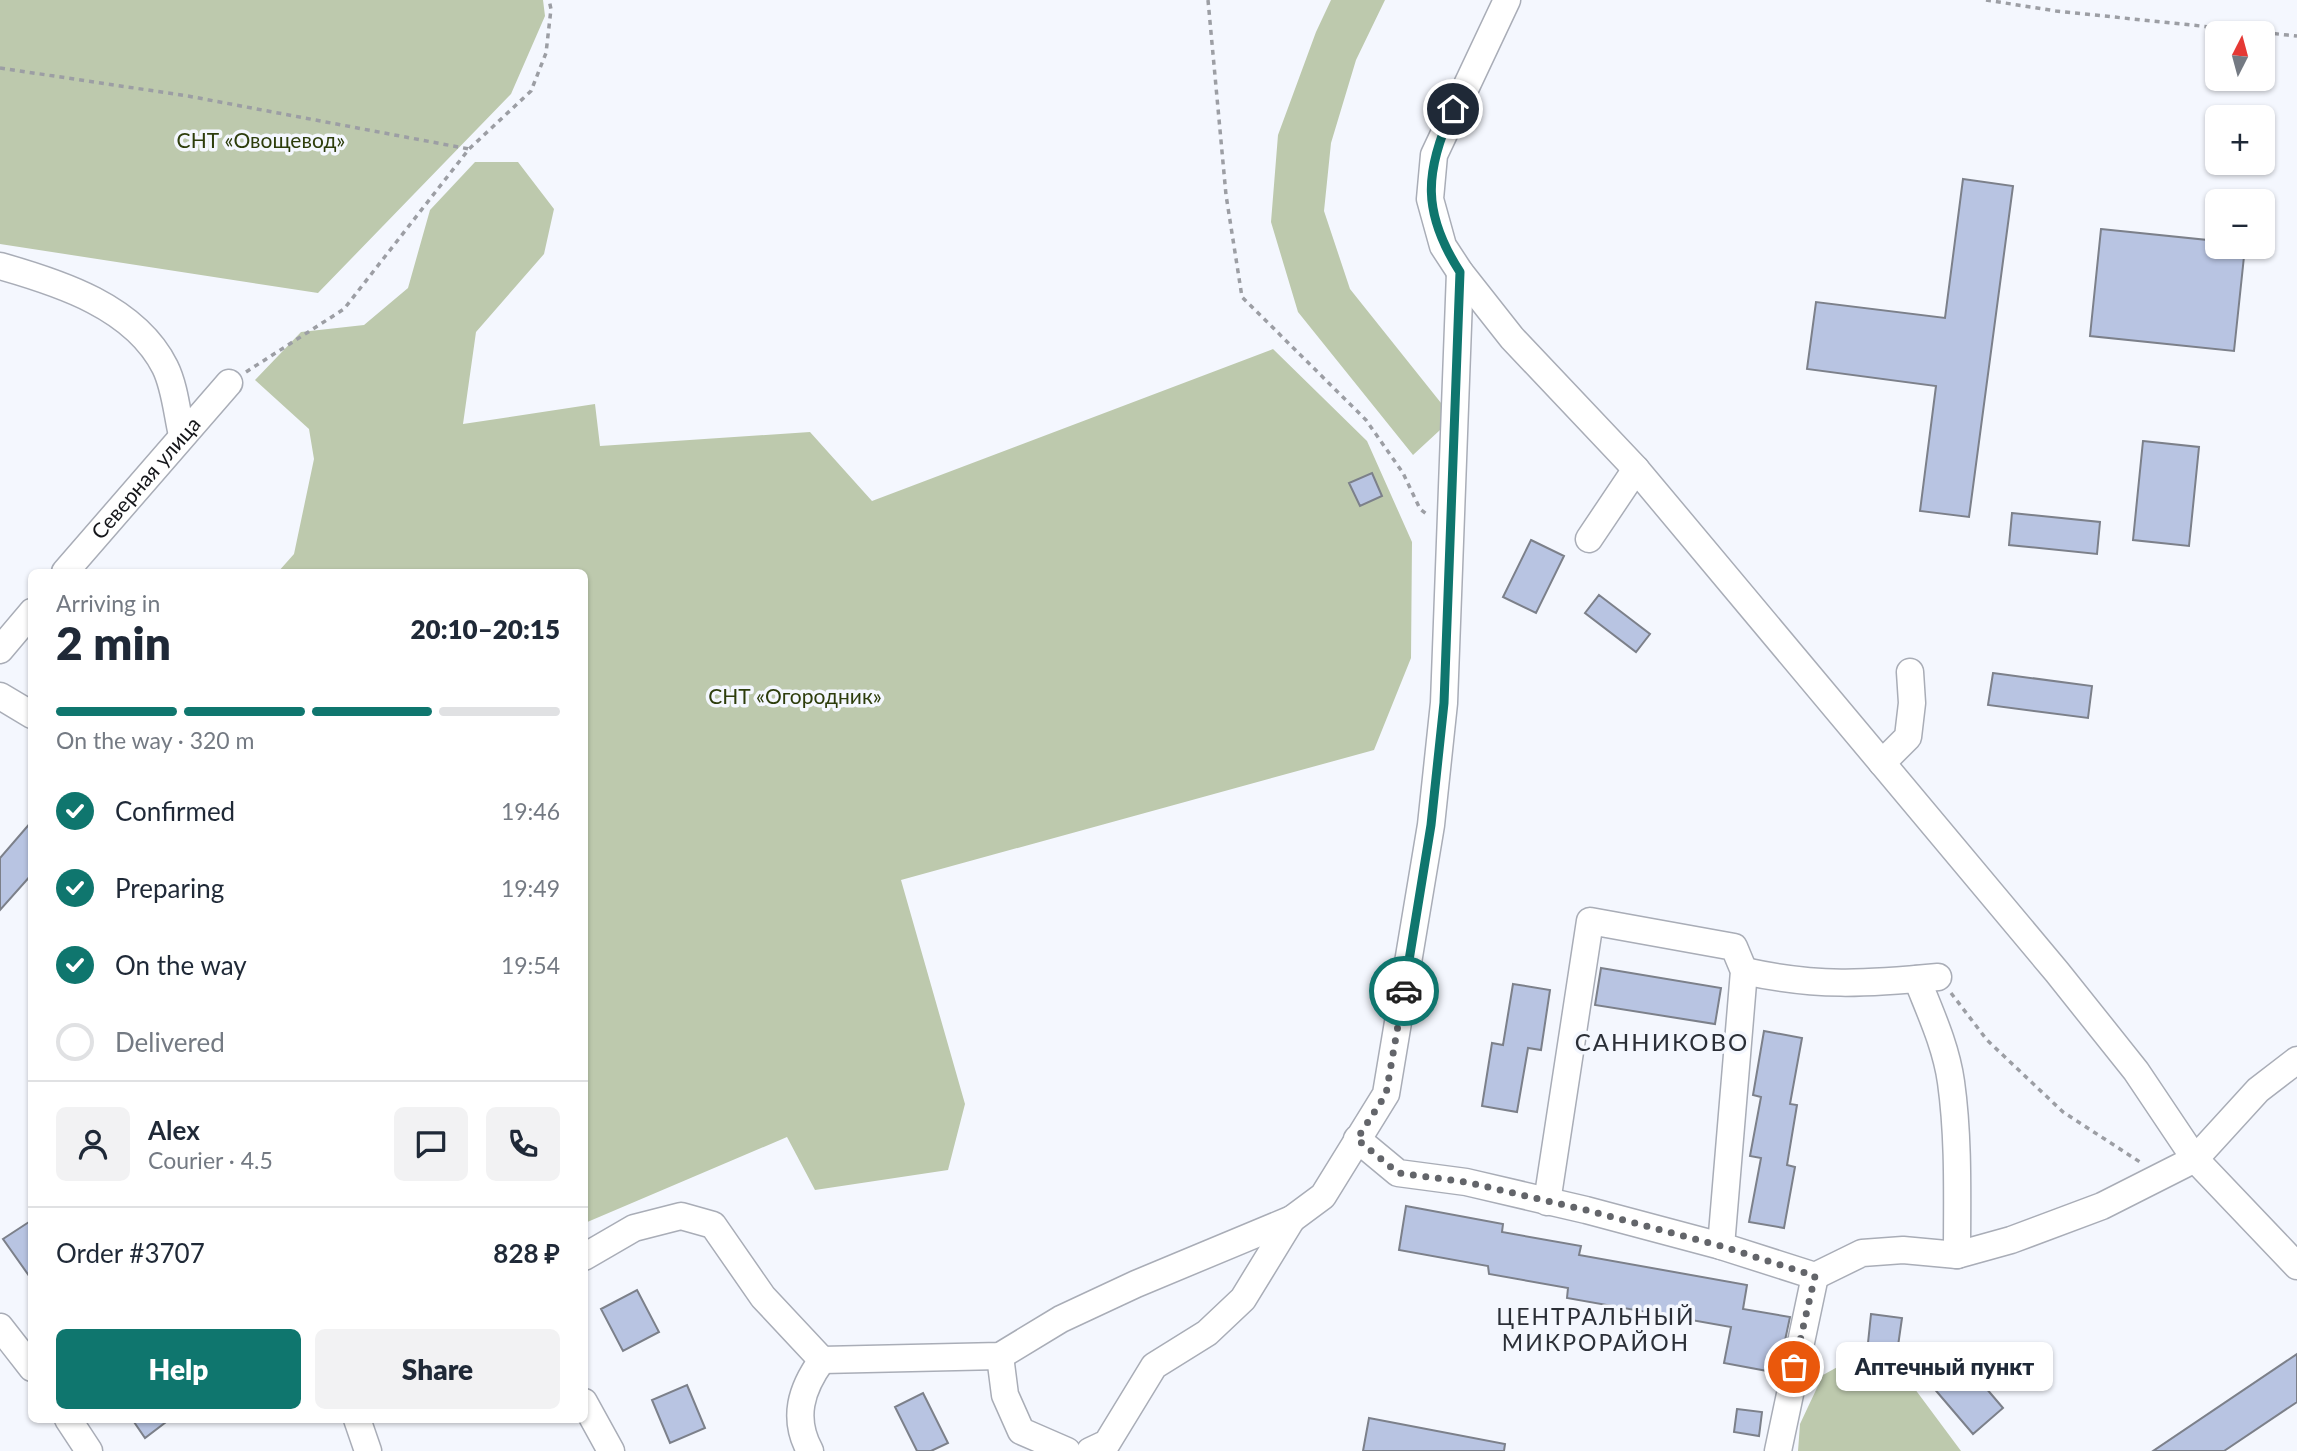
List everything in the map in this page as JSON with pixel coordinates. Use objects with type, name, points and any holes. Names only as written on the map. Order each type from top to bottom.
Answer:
[{"type":"street","points":[[1507,0],[1434,155],[1430,199],[1443,246],[1512,338],[1636,469],[2136,1071],[2195,1159],[2297,1266]]},
{"type":"street","points":[[0,266],[46,279],[118,314],[150,342],[166,369],[182,435]]},
{"type":"street","points":[[588,1255],[634,1228],[681,1216],[713,1225],[763,1297],[822,1360],[1000,1356],[1061,1319],[1292,1219],[1323,1196],[1386,1094],[1431,825],[1444,703],[1454,361],[1460,272]]},
{"type":"street","name":"Северная улица","points":[[68,569],[229,383]]},
{"type":"street","points":[[1589,539],[1636,469]]},
{"type":"street","points":[[0,650],[28,617]]},
{"type":"street","points":[[1882,763],[1908,737],[1912,704],[1910,671]]},
{"type":"street","points":[[0,696],[28,713]]},
{"type":"street","points":[[1547,1202],[1590,921],[1734,947],[1744,971],[1721,1246]]},
{"type":"street","points":[[1744,971],[1795,982],[1867,984],[1927,978],[1951,1080],[1956,1164],[1957,1255]]},
{"type":"street","points":[[1357,1139],[1398,1173],[1466,1182],[1586,1210],[1721,1246],[1815,1276],[1862,1252],[1903,1250],[1957,1255],[2011,1240],[2102,1206],[2195,1159],[2258,1090],[2297,1060]]},
{"type":"street","points":[[1090,1451],[1107,1443],[1154,1366],[1207,1333],[1242,1299],[1292,1219]]},
{"type":"street","points":[[1778,1451],[1815,1276]]},
{"type":"street","points":[[0,1327],[28,1363]]},
{"type":"street","points":[[1000,1356],[1005,1395],[1021,1431],[1067,1451]]},
{"type":"street","points":[[810,1451],[799,1415],[803,1392],[822,1360]]},
{"type":"street","points":[[588,1409],[611,1451]]},
{"type":"street","points":[[71,1423],[89,1451]]},
{"type":"street","points":[[358,1423],[368,1451]]},
{"type":"path","points":[[229,383],[344,309],[468,149],[531,91],[546,53],[551,9],[549,0]]},
{"type":"path","points":[[1208,0],[1226,195],[1242,297],[1366,420],[1402,473],[1420,509],[1451,534]]},
{"type":"path","points":[[1986,0],[2056,11],[2297,36]]},
{"type":"path","points":[[0,68],[188,96],[468,149]]},
{"type":"path","points":[[1927,978],[2063,1112],[2162,1177]]},
{"type":"green space","name":"СНТ «Овощевод»","points":[[0,0],[543,0],[545,16],[511,94],[318,293],[0,244]]},
{"type":"green space","points":[[1331,0],[1385,0],[1356,60],[1331,143],[1324,211],[1350,289],[1453,418],[1413,455],[1298,312],[1271,222],[1278,135],[1316,32]]},
{"type":"green space","name":"СНТ «Огородник»","points":[[475,162],[518,162],[554,209],[544,254],[476,332],[463,424],[595,404],[600,446],[810,432],[872,501],[1273,349],[1367,441],[1412,542],[1411,658],[1374,750],[901,880],[965,1104],[948,1170],[815,1190],[787,1137],[588,1222],[588,569],[281,569],[294,554],[314,459],[309,429],[255,380],[301,332],[364,325],[408,288],[430,210]]},
{"type":"green space","points":[[1859,1355],[1906,1377],[1961,1451],[1798,1451],[1800,1424],[1823,1375]]},
{"type":"building","points":[[1963,179],[2013,186],[1969,517],[1920,511],[1936,386],[1807,369],[1816,302],[1945,318]]},
{"type":"building","points":[[2101,229],[2205,240],[2205,259],[2244,259],[2234,351],[2090,336]]},
{"type":"building","points":[[2143,441],[2199,447],[2189,546],[2133,540]]},
{"type":"building","points":[[1372,473],[1382,496],[1360,506],[1349,483]]},
{"type":"building","points":[[2012,513],[2100,522],[2097,554],[2009,545]]},
{"type":"building","points":[[1531,540],[1564,556],[1536,613],[1503,597]]},
{"type":"building","points":[[1599,595],[1650,634],[1636,652],[1585,613]]},
{"type":"building","points":[[1993,673],[2092,686],[2088,718],[1988,705]]},
{"type":"building","points":[[28,826],[28,878],[0,910],[0,858]]},
{"type":"building","points":[[1601,968],[1721,988],[1715,1024],[1595,1005]]},
{"type":"building","points":[[1513,984],[1550,990],[1541,1050],[1528,1048],[1517,1112],[1482,1106],[1492,1043],[1503,1045]]},
{"type":"building","points":[[1764,1031],[1802,1038],[1790,1104],[1797,1105],[1787,1165],[1795,1167],[1784,1228],[1749,1222],[1761,1158],[1750,1156],[1761,1097],[1753,1095]]},
{"type":"building","points":[[1406,1206],[1503,1224],[1502,1232],[1581,1246],[1579,1255],[1747,1285],[1743,1309],[1790,1317],[1778,1373],[1724,1363],[1731,1327],[1567,1298],[1568,1288],[1489,1274],[1488,1266],[1399,1250]]},
{"type":"building","points":[[28,1223],[28,1274],[3,1239]]},
{"type":"building","points":[[637,1290],[659,1332],[623,1351],[601,1309]]},
{"type":"building","points":[[1871,1314],[1902,1318],[1898,1346],[1868,1343]]},
{"type":"building","points":[[2297,1354],[2297,1402],[2224,1451],[2153,1451]]},
{"type":"building","points":[[1962,1360],[2003,1408],[1973,1434],[1932,1386]]},
{"type":"building","points":[[687,1385],[705,1428],[670,1443],[652,1400]]},
{"type":"building","points":[[923,1393],[948,1443],[931,1451],[917,1451],[895,1407]]},
{"type":"building","points":[[1737,1409],[1762,1412],[1759,1436],[1734,1432]]},
{"type":"building","points":[[1369,1418],[1505,1444],[1504,1451],[1363,1451]]},
{"type":"building","points":[[135,1423],[165,1423],[145,1438]]},
{"type":"way so far","points":[[1404,991],[1386,1094],[1357,1139],[1398,1173],[1466,1182],[1586,1210],[1721,1246],[1815,1276],[1794,1367]]},
{"type":"place","name":"Аптечный пункт","points":[[1794,1367]]},
{"type":"district","name":"САННИКОВО","points":[[1662,1043]]},
{"type":"district","name":"ЦЕНТРАЛЬНЫЙ МИКРОРАЙОН","points":[[1596,1330]]},
{"type":"route","points":[[1404,991],[1431,825],[1444,703],[1454,361],[1460,272],[1443,246],[1430,199],[1434,155],[1453,109]]}]
